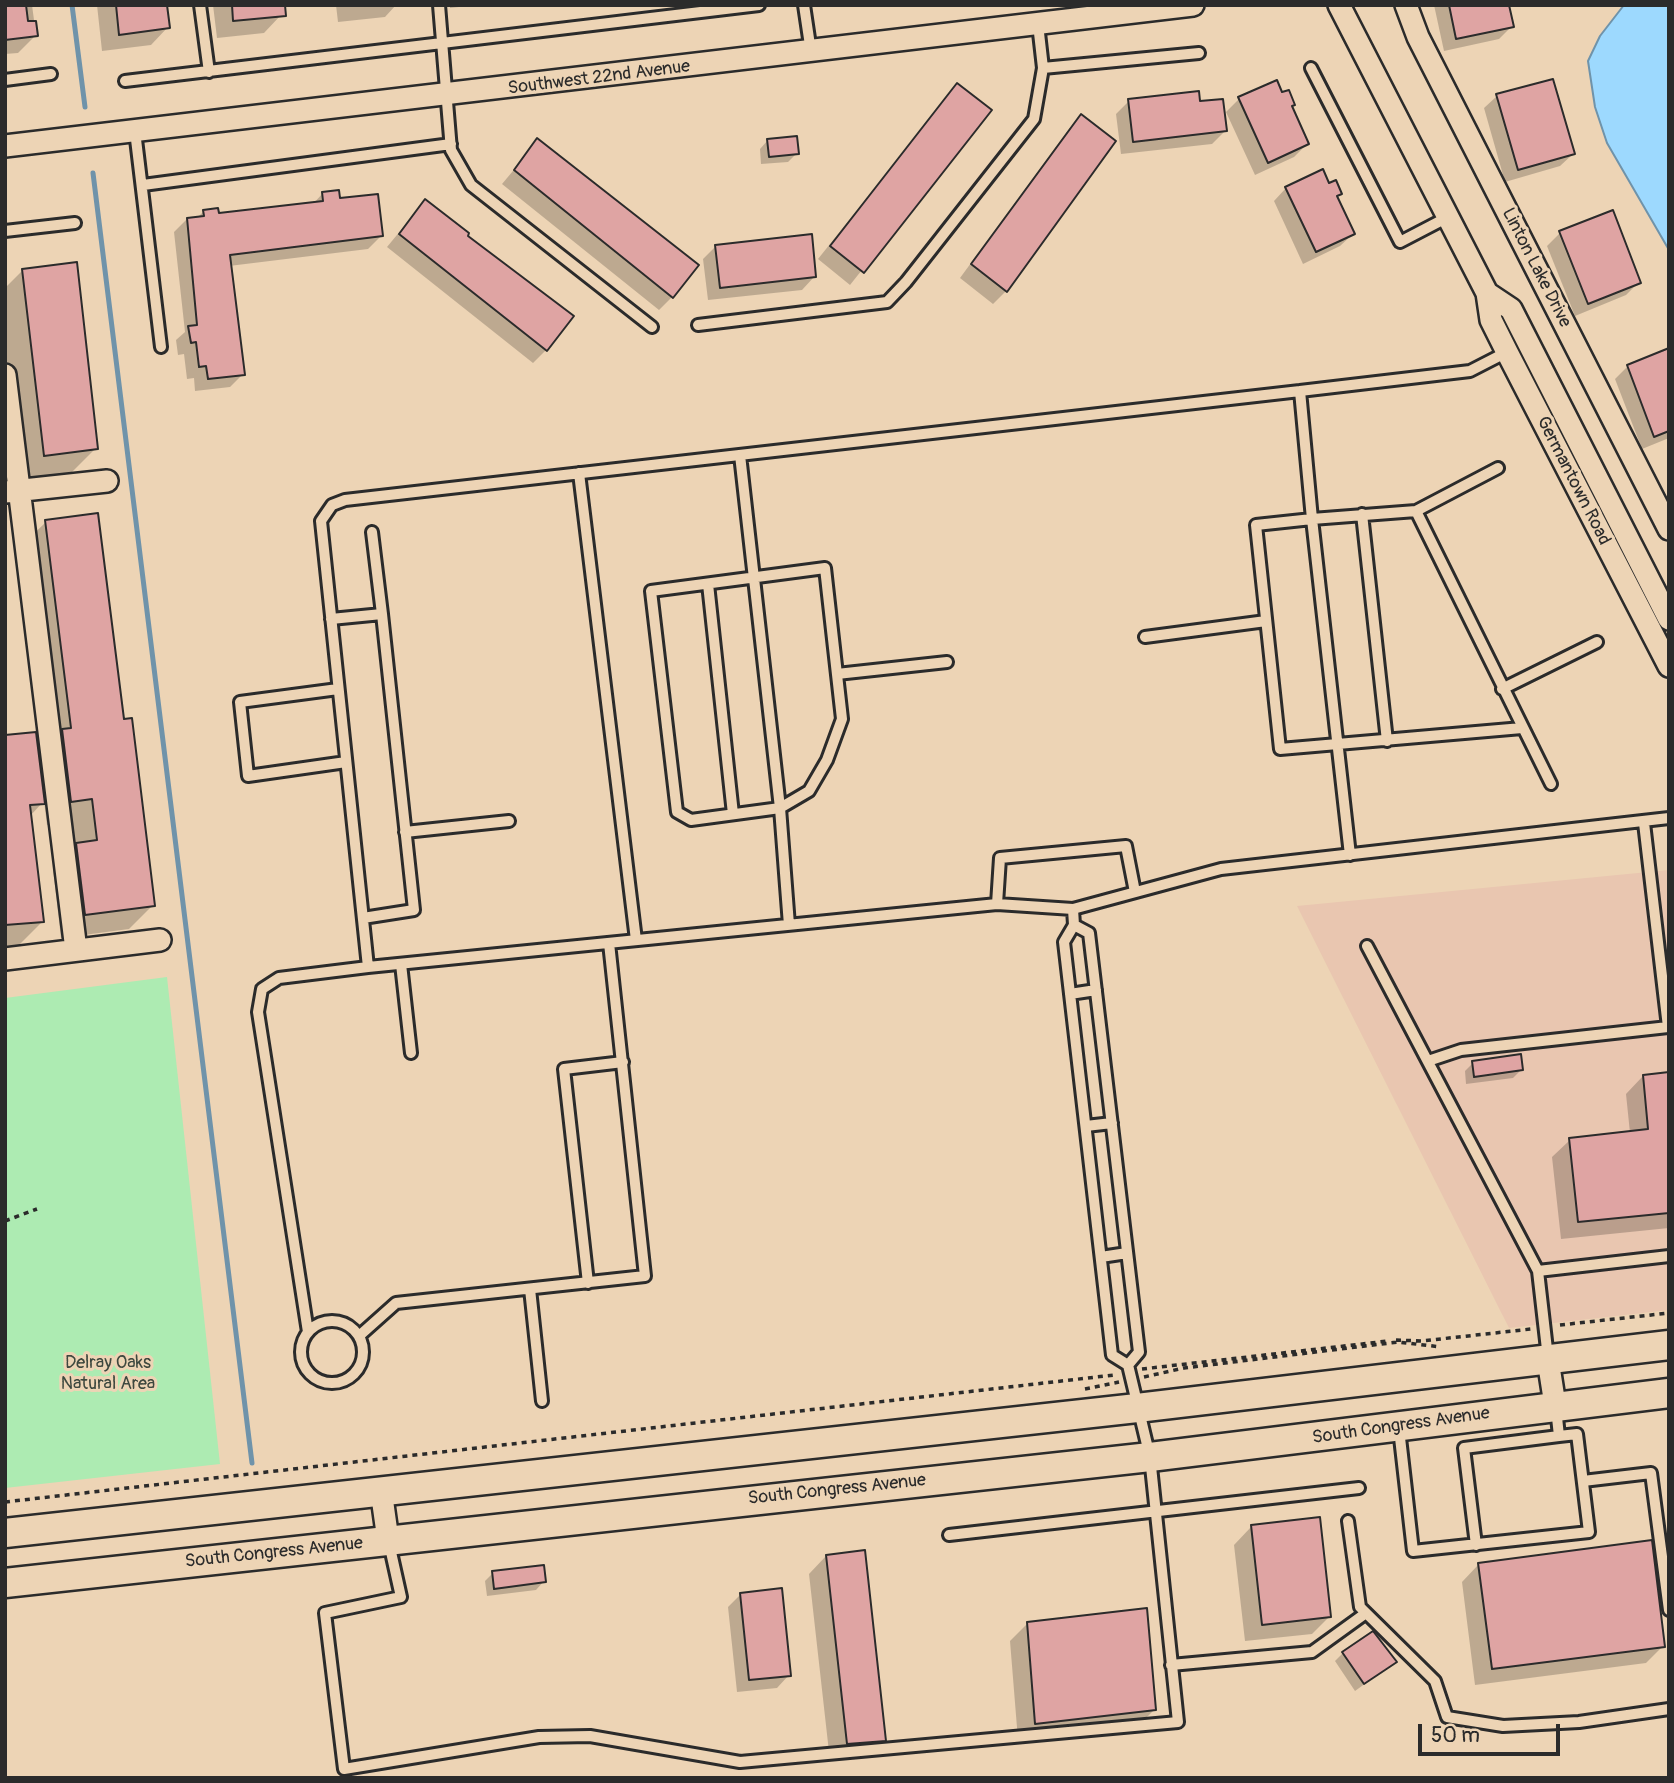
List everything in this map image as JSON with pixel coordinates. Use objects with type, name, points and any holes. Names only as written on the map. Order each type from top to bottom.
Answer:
[{"type":"main road","points":[[5,1533],[1137,1408],[1669,1345]]},
{"type":"main road","name":"South Congress Avenue","points":[[5,1583],[1150,1457],[1669,1393]]},
{"type":"street","name":"Southwest 22nd Avenue","points":[[5,146],[448,96],[1192,5]]},
{"type":"street","name":"Germantown Road","points":[[1339,5],[1487,293],[1491,320],[1669,666]]},
{"type":"street","name":"Linton Lake Drive","points":[[1406,5],[1424,49],[1669,529]]},
{"type":"street","name":"Germantown Road","points":[[1487,293],[1511,309],[1669,619]]},
{"type":"street","points":[[1507,352],[1519,352],[1527,359],[1606,510],[1614,511]]},
{"type":"street","points":[[5,375],[12,491],[76,950]]},
{"type":"street","points":[[12,491],[107,481]]},
{"type":"street","points":[[5,959],[160,940]]},
{"type":"street","points":[[1548,1360],[1555,1405]]},
{"type":"street","points":[[381,1490],[388,1540]]},
{"type":"lane","points":[[200,5],[209,72]]},
{"type":"lane","points":[[439,5],[451,150],[471,185],[652,327]]},
{"type":"lane","points":[[125,81],[759,5]]},
{"type":"lane","points":[[804,5],[811,52]]},
{"type":"lane","points":[[698,325],[887,302],[906,282],[1034,119],[1042,68],[1038,24]]},
{"type":"lane","points":[[1042,68],[1199,53]]},
{"type":"lane","points":[[1311,68],[1400,242],[1448,217]]},
{"type":"lane","points":[[5,80],[51,74]]},
{"type":"lane","points":[[135,131],[161,347]]},
{"type":"lane","points":[[143,185],[451,144]]},
{"type":"lane","points":[[5,231],[75,223]]},
{"type":"lane","points":[[368,967],[321,521],[332,506],[345,499],[1470,371],[1507,352]]},
{"type":"lane","points":[[1300,391],[1350,855]]},
{"type":"lane","points":[[740,455],[780,808],[789,925]]},
{"type":"lane","points":[[1498,468],[1416,510],[1256,525],[1280,749],[1522,728]]},
{"type":"lane","points":[[579,473],[636,940]]},
{"type":"lane","points":[[1416,510],[1551,784]]},
{"type":"lane","points":[[1362,514],[1387,741]]},
{"type":"lane","points":[[363,918],[414,910],[372,532]]},
{"type":"lane","points":[[825,568],[842,719],[827,760],[809,791],[780,808],[691,820],[677,812],[652,591],[755,576],[825,568]]},
{"type":"lane","points":[[708,583],[733,814]]},
{"type":"lane","points":[[331,619],[382,614]]},
{"type":"lane","points":[[1144,637],[1266,621]]},
{"type":"lane","points":[[1502,689],[1597,642]]},
{"type":"lane","points":[[837,674],[947,662]]},
{"type":"lane","points":[[338,689],[240,702],[248,776],[346,762]]},
{"type":"lane","points":[[308,1332],[325,1322],[334,1321],[352,1329],[359,1336],[363,1356],[355,1373],[337,1383],[326,1382],[308,1372],[302,1362],[301,1352],[308,1332],[258,1012],[262,989],[279,978],[997,904],[1073,909],[1221,869],[1644,823],[1669,818]]},
{"type":"lane","points":[[405,832],[509,821]]},
{"type":"lane","points":[[1428,1061],[1461,1050],[1668,1027],[1644,823]]},
{"type":"lane","points":[[997,904],[999,858],[1126,846],[1135,892]]},
{"type":"lane","points":[[1073,909],[1074,925],[1064,942],[1112,1355],[1130,1372]]},
{"type":"lane","points":[[388,1540],[401,1597],[325,1613],[344,1769],[539,1737],[590,1736],[740,1762],[1178,1722],[1150,1457],[1130,1372],[1139,1352],[1089,933],[1074,925]]},
{"type":"lane","points":[[359,1336],[396,1303],[645,1276],[609,943]]},
{"type":"lane","points":[[1367,946],[1538,1271],[1548,1360]]},
{"type":"lane","points":[[401,964],[411,1053]]},
{"type":"lane","points":[[1070,994],[1096,990]]},
{"type":"lane","points":[[588,1283],[564,1069],[622,1062]]},
{"type":"lane","points":[[1086,1126],[1112,1123]]},
{"type":"lane","points":[[1101,1257],[1127,1253]]},
{"type":"lane","points":[[1538,1271],[1669,1256]]},
{"type":"lane","points":[[530,1289],[542,1401]]},
{"type":"lane","points":[[1555,1405],[1559,1436]]},
{"type":"lane","points":[[1399,1426],[1413,1552],[1476,1545],[1589,1532],[1577,1434],[1464,1448],[1476,1545]]},
{"type":"lane","points":[[1583,1481],[1651,1473],[1669,1610]]},
{"type":"lane","points":[[949,1535],[1359,1488]]},
{"type":"lane","points":[[1348,1521],[1360,1607],[1435,1681],[1447,1717],[1503,1726],[1580,1722],[1669,1709]]},
{"type":"lane","points":[[1171,1665],[1312,1652],[1366,1613]]},
{"type":"path","points":[[5,1221],[37,1209]]},
{"type":"path","points":[[5,1502],[1386,1341],[1422,1341],[1669,1313]]},
{"type":"path","points":[[1083,1389],[1130,1372],[1398,1342],[1444,1348]]},
{"type":"shaded area","points":[[1669,870],[1669,1310],[1509,1328],[1297,906]]},
{"type":"green space","name":"Delray Oaks Natural Area","points":[[167,977],[220,1464],[5,1488],[5,998]]},
{"type":"water","points":[[1624,5],[1669,5],[1669,250],[1607,143],[1595,107],[1588,61],[1600,36]]},
{"type":"building","points":[[5,5],[26,5],[28,21],[36,21],[38,36],[5,40]]},
{"type":"building","points":[[116,5],[167,5],[170,28],[119,35]]},
{"type":"building","points":[[232,5],[285,5],[286,16],[233,21]]},
{"type":"building","points":[[1449,5],[1509,5],[1514,27],[1456,39]]},
{"type":"building","points":[[1553,79],[1575,154],[1518,170],[1496,94]]},
{"type":"building","points":[[1277,80],[1282,92],[1289,90],[1295,105],[1292,106],[1309,144],[1268,163],[1238,97]]},
{"type":"building","points":[[957,83],[992,110],[864,273],[830,246]]},
{"type":"building","points":[[1199,91],[1200,101],[1223,99],[1227,131],[1133,142],[1128,99]]},
{"type":"building","points":[[1081,114],[1116,141],[1007,292],[971,264]]},
{"type":"building","points":[[797,136],[799,154],[769,157],[767,139]]},
{"type":"building","points":[[537,138],[699,265],[673,298],[514,170]]},
{"type":"building","points":[[1323,169],[1329,183],[1336,180],[1342,194],[1337,196],[1355,234],[1316,252],[1285,187]]},
{"type":"building","points":[[339,190],[340,198],[378,194],[383,236],[230,255],[245,375],[208,379],[206,366],[199,367],[196,342],[191,343],[188,326],[197,325],[187,218],[204,216],[203,210],[218,208],[219,213],[323,201],[322,192]]},
{"type":"building","points":[[425,199],[469,233],[468,236],[574,316],[547,351],[399,234]]},
{"type":"building","points":[[1613,210],[1641,283],[1588,304],[1559,231]]},
{"type":"building","points":[[812,234],[816,277],[720,288],[715,245]]},
{"type":"building","points":[[77,262],[98,449],[44,456],[22,269]]},
{"type":"building","points":[[1669,348],[1669,431],[1654,437],[1627,365]]},
{"type":"building","points":[[98,513],[124,719],[132,718],[155,906],[85,915],[76,843],[97,840],[92,799],[71,802],[62,729],[71,728],[45,520]]},
{"type":"building","points":[[36,732],[45,804],[30,805],[44,922],[5,925],[5,735]]},
{"type":"building","points":[[1521,1054],[1523,1070],[1474,1077],[1472,1061]]},
{"type":"building","points":[[1669,1072],[1669,1213],[1578,1222],[1569,1138],[1648,1129],[1643,1075]]},
{"type":"building","points":[[1320,1517],[1331,1617],[1262,1625],[1251,1525]]},
{"type":"building","points":[[1652,1540],[1665,1647],[1492,1669],[1478,1563]]},
{"type":"building","points":[[865,1550],[886,1741],[847,1744],[826,1555]]},
{"type":"building","points":[[544,1565],[546,1582],[494,1589],[492,1571]]},
{"type":"building","points":[[782,1588],[791,1676],[749,1680],[740,1593]]},
{"type":"building","points":[[1147,1608],[1156,1710],[1035,1724],[1027,1622]]},
{"type":"building","points":[[1373,1631],[1397,1662],[1364,1684],[1342,1652]]},
{"type":"waterway","points":[[72,5],[85,107]]},
{"type":"waterway","points":[[93,173],[252,1463]]}]
